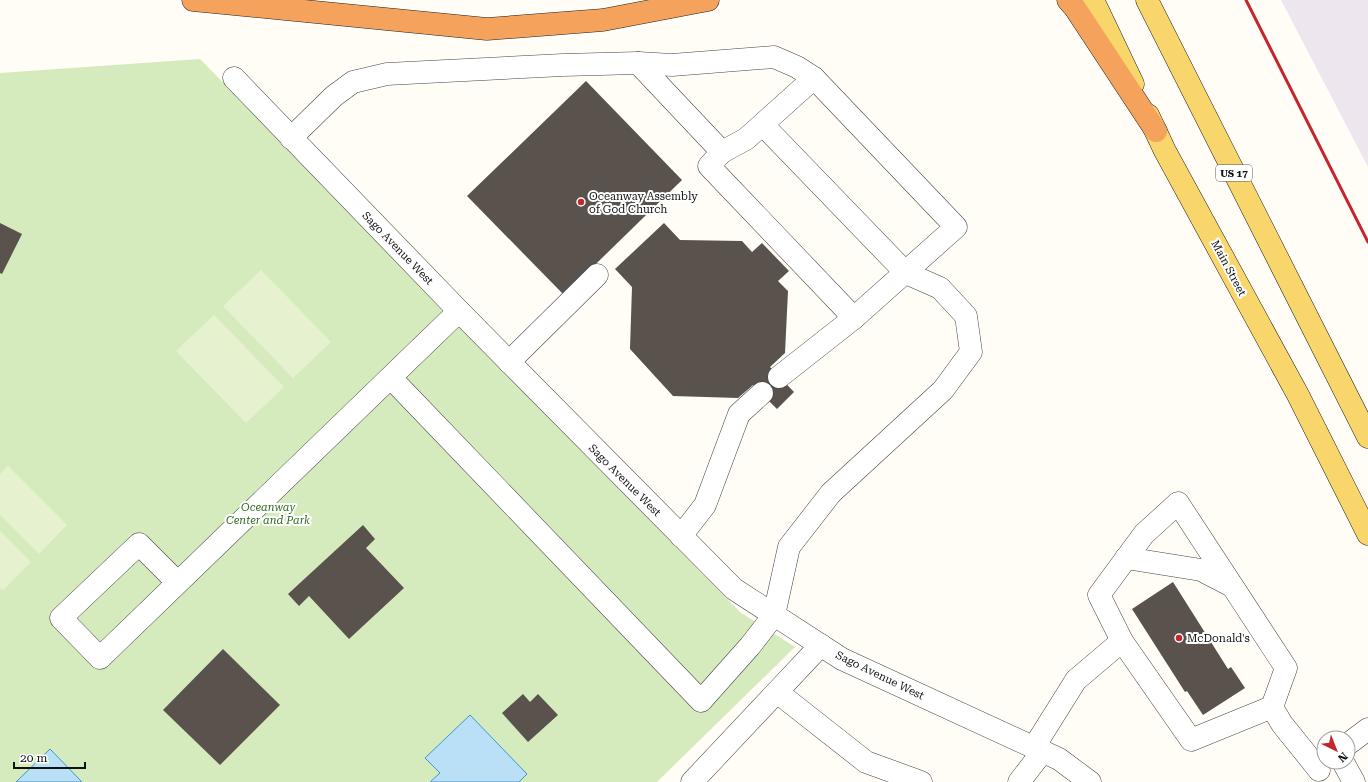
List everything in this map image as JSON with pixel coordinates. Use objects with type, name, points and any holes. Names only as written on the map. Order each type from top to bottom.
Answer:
[{"type":"highway","points":[[193,0],[487,29],[603,20],[706,0]]},
{"type":"highway","points":[[1068,0],[1075,8],[1156,130]]},
{"type":"main road","name":"Main Street","points":[[1093,0],[1165,151],[1298,395],[1368,534]]},
{"type":"main road","name":"US 17","points":[[1147,0],[1368,437]]},
{"type":"street","points":[[291,138],[334,96],[354,82],[387,74],[562,65],[638,63],[672,65],[774,57],[797,67],[814,78],[956,227],[854,318],[779,377]]},
{"type":"street","points":[[638,63],[722,152]]},
{"type":"street","name":"Sago Avenue West","points":[[234,78],[459,311],[734,590],[842,659],[1059,759],[1090,782]]},
{"type":"street","points":[[814,78],[763,125],[746,139],[722,152],[708,166],[854,318]]},
{"type":"street","points":[[391,378],[701,701],[750,646],[774,615],[789,548],[831,492],[943,390],[971,352],[966,316],[940,288],[906,273],[763,125]]},
{"type":"street","points":[[509,362],[597,275]]},
{"type":"street","points":[[178,582],[139,544],[61,618],[100,658],[459,311]]},
{"type":"street","points":[[681,536],[705,505],[740,414],[762,393]]},
{"type":"street","points":[[1178,503],[1233,586],[1286,668],[1272,707],[1191,740],[1122,641],[1099,595],[1144,534],[1178,503]]},
{"type":"street","points":[[1126,558],[1201,570],[1233,586]]},
{"type":"street","points":[[1019,782],[1076,680],[1122,641]]},
{"type":"street","points":[[692,782],[821,645]]},
{"type":"street","points":[[777,692],[866,762],[921,782]]},
{"type":"street","points":[[1272,707],[1282,724],[1318,771]]},
{"type":"street","points":[[1356,738],[1368,729]]},
{"type":"street","points":[[1347,770],[1354,782]]},
{"type":"shaded area","points":[[1281,0],[1368,0],[1368,167]]},
{"type":"green space","name":"Oceanway Center and Park","points":[[200,59],[740,612],[795,647],[657,782],[0,782],[0,73]]},
{"type":"green space","points":[[261,270],[331,342],[293,378],[223,306]]},
{"type":"green space","points":[[214,315],[284,387],[246,423],[176,351]]},
{"type":"green space","points":[[8,466],[67,525],[39,554],[0,515],[0,474]]},
{"type":"green space","points":[[0,531],[31,562],[3,590],[0,588]]},
{"type":"water","points":[[470,715],[527,774],[519,782],[430,782],[440,773],[425,758]]},
{"type":"water","points":[[50,749],[82,782],[16,782]]},
{"type":"building","points":[[586,81],[682,180],[564,295],[467,196]]},
{"type":"building","points":[[0,223],[22,234],[2,274],[0,273]]},
{"type":"building","points":[[664,223],[680,240],[742,241],[752,252],[762,243],[789,271],[778,281],[788,291],[785,353],[770,367],[794,392],[777,409],[753,385],[738,398],[673,396],[630,349],[632,287],[615,269]]},
{"type":"building","points":[[363,525],[375,539],[366,548],[404,588],[349,639],[309,596],[299,606],[288,594]]},
{"type":"building","name":"McDonald's","points":[[1173,582],[1228,669],[1231,667],[1245,688],[1203,715],[1187,691],[1185,692],[1132,609]]},
{"type":"building","points":[[223,649],[280,705],[220,765],[163,710]]},
{"type":"building","points":[[523,694],[530,702],[538,694],[558,715],[528,742],[502,713]]},
{"type":"railway","points":[[1246,0],[1368,242]]},
{"type":"place","name":"Oceanway Assembly of God Church","points":[[581,202]]},
{"type":"place","name":"McDonald's","points":[[1179,638]]}]
